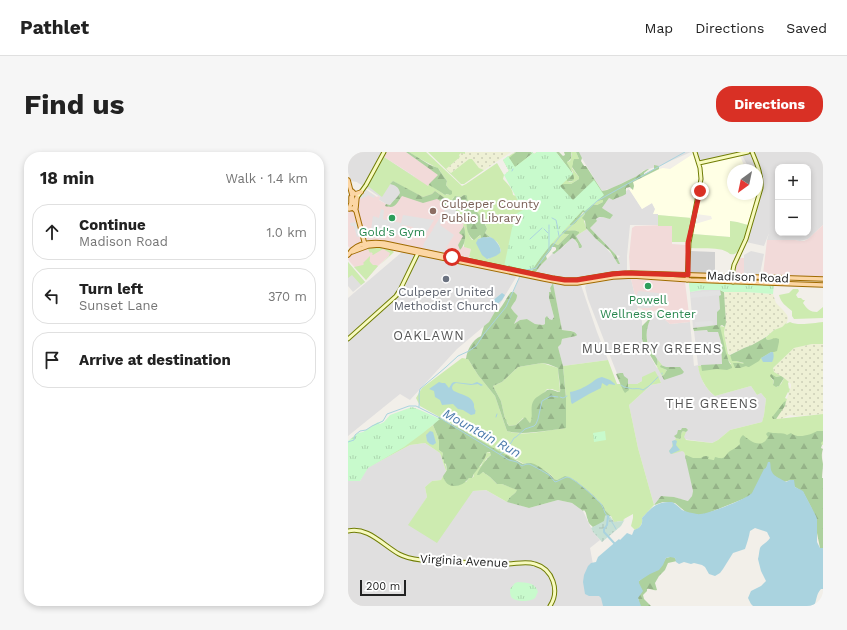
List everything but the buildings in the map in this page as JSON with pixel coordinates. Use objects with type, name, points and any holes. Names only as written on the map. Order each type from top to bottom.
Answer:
[{"type":"main road","points":[[348,180],[365,245]]},
{"type":"main road","points":[[350,188],[354,194],[361,192]]},
{"type":"main road","points":[[350,188],[351,200],[349,209],[352,208],[356,211]]},
{"type":"main road","points":[[356,211],[357,197]]},
{"type":"main road","points":[[362,234],[366,240],[374,242]]},
{"type":"main road","points":[[349,253],[361,242],[362,234]]},
{"type":"main road","name":"Madison Road","points":[[365,245],[374,242],[384,243],[418,252],[565,283],[629,276],[687,280],[823,285]]},
{"type":"main road","points":[[358,246],[365,245]]},
{"type":"main road","points":[[349,253],[365,245]]},
{"type":"main road","name":"Madison Road","points":[[365,245],[379,245],[565,280],[582,280],[625,273],[823,279]]},
{"type":"street","points":[[349,209],[361,192],[384,152]]},
{"type":"street","points":[[687,280],[688,243],[701,182],[699,163],[694,152]]},
{"type":"street","points":[[699,163],[748,152]]},
{"type":"street","points":[[733,282],[735,262],[746,239],[761,188],[760,170],[752,152]]},
{"type":"street","points":[[348,339],[396,296],[418,252]]},
{"type":"street","name":"Virginia Avenue","points":[[348,531],[363,531],[401,555],[409,558],[421,560],[507,564],[530,563],[539,565],[548,572],[555,586],[554,597],[550,606]]},
{"type":"shaded area","points":[[348,152],[386,152],[383,157],[414,176],[393,204],[386,204],[378,199],[380,197],[362,185],[351,181],[348,172]]},
{"type":"shaded area","points":[[386,152],[406,152],[439,175],[428,186],[446,197],[471,226],[458,245],[471,249],[469,260],[400,244],[370,241],[366,239],[357,208],[357,202],[365,189],[377,197],[380,197],[379,200],[390,205],[391,203],[393,204],[414,176],[384,157]]},
{"type":"shaded area","points":[[511,152],[484,170],[479,168],[472,159],[469,159],[451,173],[446,169],[460,157],[459,155],[461,153]]},
{"type":"shaded area","points":[[578,152],[691,152],[659,166],[642,171],[641,174],[612,188],[602,191]]},
{"type":"shaded area","points":[[696,152],[745,152],[700,161]]},
{"type":"shaded area","points":[[751,152],[823,152],[823,225],[808,239],[800,241],[767,240],[769,233],[764,246],[746,242],[758,200],[763,200],[763,164],[747,164],[742,155]]},
{"type":"shaded area","points":[[693,154],[699,170],[700,178],[690,218],[653,214],[655,209],[652,203],[642,209],[629,189],[633,189],[633,182],[659,169],[670,169]]},
{"type":"shaded area","points":[[740,156],[743,164],[727,164],[727,200],[755,200],[748,225],[731,221],[731,237],[693,234],[692,232],[695,224],[712,219],[711,216],[696,214],[704,178],[701,164]]},
{"type":"shaded area","points":[[365,189],[375,196],[374,198],[368,195],[362,199],[360,198]]},
{"type":"shaded area","points":[[629,189],[642,209],[652,203],[658,214],[658,225],[630,225],[626,271],[585,278],[569,279],[556,278],[536,273],[540,266],[553,253],[564,246],[572,237],[579,246],[582,246],[576,236],[587,229],[613,256],[618,258],[620,256],[616,255],[590,228],[597,221],[597,218],[601,217],[610,219],[612,215],[602,208],[609,198],[613,200]]},
{"type":"shaded area","points":[[447,207],[452,207],[461,215],[459,219],[455,217],[454,219],[448,215],[440,225],[454,235],[446,248],[451,252],[450,254],[423,247],[424,243]]},
{"type":"shaded area","points":[[353,209],[361,240],[360,243],[351,250],[348,246],[348,213]]},
{"type":"shaded area","points":[[381,209],[384,210],[383,219],[401,223],[403,215],[434,220],[423,238],[411,236],[413,227],[402,225],[399,235],[371,230],[373,216],[379,218]]},
{"type":"shaded area","points":[[357,222],[361,236],[357,237],[354,226],[351,226],[350,223]]},
{"type":"shaded area","points":[[823,225],[823,278],[763,274],[767,240],[804,241]]},
{"type":"shaded area","points":[[635,226],[672,226],[672,244],[687,246],[686,274],[630,270],[629,257],[632,228]]},
{"type":"shaded area","points":[[373,246],[393,250],[393,252],[366,280],[348,259],[352,254]]},
{"type":"shaded area","points":[[690,251],[715,252],[715,273],[689,273]]},
{"type":"shaded area","points":[[751,251],[764,254],[760,274],[744,274],[744,255]]},
{"type":"shaded area","points":[[402,252],[518,274],[489,322],[457,349],[410,400],[400,394],[348,436],[348,298]]},
{"type":"shaded area","points":[[739,258],[744,258],[744,275],[739,275],[736,273],[736,265]]},
{"type":"shaded area","points":[[348,262],[365,282],[353,292],[348,286]]},
{"type":"shaded area","points":[[520,276],[553,283],[581,285],[608,360],[563,366],[558,347],[561,344],[562,339],[576,336],[573,331],[562,330],[553,284],[550,288],[551,292],[549,293],[554,317],[552,320],[545,318],[545,324],[543,325],[535,324],[527,319],[520,320],[514,325],[518,316],[511,308],[515,302],[515,293],[513,292]]},
{"type":"shaded area","points":[[619,279],[631,279],[637,309],[642,321],[642,339],[657,368],[665,367],[660,364],[650,349],[646,328],[653,314],[657,313],[670,324],[690,322],[694,366],[698,365],[694,331],[708,330],[709,332],[718,332],[721,342],[722,365],[698,366],[704,384],[711,393],[715,396],[751,386],[757,395],[761,393],[766,399],[762,422],[730,430],[712,443],[683,439],[684,452],[693,491],[689,501],[661,496],[654,505],[638,448],[629,405],[651,385],[661,383],[659,378],[642,381],[637,384],[621,384],[588,299],[585,287],[587,284]]},
{"type":"shaded area","points":[[631,279],[685,282],[690,322],[670,324],[657,313],[656,310],[650,313],[638,308]]},
{"type":"shaded area","points":[[720,290],[720,309],[717,313],[718,325],[693,328],[690,292]]},
{"type":"shaded area","points":[[638,291],[658,293],[660,294],[660,297],[654,307],[639,308],[635,295],[637,295]]},
{"type":"shaded area","points":[[720,291],[720,295],[691,298],[691,293]]},
{"type":"shaded area","points":[[724,292],[773,294],[776,303],[787,315],[787,322],[782,327],[774,330],[760,341],[729,355],[724,333],[726,323]]},
{"type":"shaded area","points":[[712,321],[712,325],[696,326],[695,322]]},
{"type":"shaded area","points":[[812,344],[823,344],[823,414],[790,415],[777,419],[785,404],[791,384],[774,372],[773,368],[794,348]]},
{"type":"shaded area","points":[[425,443],[440,453],[446,471],[441,480],[432,481],[425,487],[427,497],[409,525],[473,491],[486,490],[505,501],[529,508],[558,500],[572,503],[583,511],[593,532],[600,540],[590,548],[594,570],[610,606],[348,606],[348,478],[349,481],[360,481],[367,468],[410,445]]},
{"type":"green space","points":[[406,152],[409,152],[430,165],[438,168],[447,181],[446,185],[452,191],[452,194],[445,195],[429,185],[438,175]]},
{"type":"green space","points":[[409,152],[426,152],[462,186],[497,163],[504,175],[503,179],[511,188],[513,195],[516,196],[506,173],[509,171],[503,160],[515,152],[513,154],[528,158],[533,153],[534,154],[537,152],[556,152],[569,182],[573,181],[573,172],[567,165],[567,162],[570,161],[572,155],[571,152],[576,152],[579,159],[576,159],[572,168],[579,179],[571,184],[564,184],[603,200],[603,202],[597,205],[588,204],[576,221],[584,212],[586,213],[583,217],[587,229],[576,236],[578,231],[565,230],[562,232],[569,234],[558,245],[553,243],[531,270],[532,271],[471,260],[472,258],[469,257],[471,249],[464,247],[465,227],[463,227],[464,222],[462,217],[460,219],[461,215],[449,202],[435,191],[432,194],[423,197],[393,181],[382,197],[368,186],[384,157],[428,186],[429,184],[445,195],[449,195],[451,191],[446,185],[447,181],[439,169]],"holes":[[[464,195],[472,208],[484,221],[487,229],[485,233],[497,242],[501,251],[488,259],[478,239],[481,238],[481,236],[480,235],[472,240],[467,228],[467,215],[460,211],[452,200],[456,196],[461,197]]]},
{"type":"green space","points":[[428,152],[465,152],[465,154],[461,153],[459,155],[460,157],[446,169],[451,173],[469,159],[472,159],[479,168],[484,170],[464,184],[461,184]]},
{"type":"green space","points":[[516,152],[533,153],[515,167],[509,158]]},
{"type":"green space","points":[[531,152],[534,154],[537,152],[556,152],[573,174],[560,186],[573,200],[594,180],[604,195],[585,211],[583,210],[549,247],[532,271],[504,267],[513,223],[510,217],[523,210],[504,175],[509,171],[503,160],[508,156],[515,167],[532,154]]},
{"type":"green space","points":[[556,152],[559,152],[563,156],[565,155],[564,152],[571,152],[571,158],[567,163],[572,172],[574,178],[573,180],[567,181],[572,173]]},
{"type":"green space","points":[[576,152],[579,152],[582,158],[581,161],[584,166],[586,166],[602,191],[637,176],[649,169],[644,173],[645,174],[654,169],[654,165],[659,166],[659,169],[633,182],[633,190],[630,187],[626,188],[626,194],[613,200],[609,198],[602,208],[613,215],[610,219],[599,217],[590,228],[616,255],[620,264],[618,264],[610,251],[586,228],[585,221],[582,218],[585,213],[583,212],[576,223],[570,225],[580,212],[591,204],[597,205],[603,202],[603,200],[596,200],[567,208],[560,185],[571,184],[579,179],[572,167],[574,159],[579,159]]},
{"type":"green space","points":[[393,181],[423,197],[432,194],[435,191],[446,199],[461,215],[448,207],[445,209],[441,205],[442,202],[437,199],[423,203],[402,196],[394,206],[385,206],[386,204],[390,205],[400,193],[399,189],[390,184]]},
{"type":"green space","points":[[464,195],[467,196],[468,201],[482,219],[487,229],[485,233],[490,237],[481,238],[480,235],[474,240],[469,235],[467,215],[460,211],[452,200],[455,196],[461,197]]},
{"type":"green space","points":[[658,215],[692,218],[687,241],[672,242],[672,226],[658,226]]},
{"type":"green space","points":[[730,221],[748,225],[742,244],[735,254],[730,254],[726,251],[717,249],[691,248],[693,234],[730,237]]},
{"type":"green space","points":[[464,226],[465,239],[460,250],[458,245],[463,236],[459,233]]},
{"type":"green space","points":[[565,230],[579,232],[576,236],[582,246],[581,248],[579,248],[577,242],[572,238],[554,254],[552,253],[556,250],[556,248],[552,247],[546,256],[547,259],[536,272],[532,271],[531,270],[551,244],[553,243],[558,245],[569,234],[561,232]]},
{"type":"green space","points":[[369,247],[386,248],[394,252],[380,265],[390,253],[383,249],[372,255],[373,254],[371,252],[370,253],[368,249]]},
{"type":"green space","points":[[370,256],[370,262],[373,265],[378,266],[366,280],[354,267],[363,265],[363,263]]},
{"type":"green space","points":[[348,262],[365,282],[361,285],[352,275],[348,278]]},
{"type":"green space","points":[[689,282],[774,284],[773,294],[724,292],[720,290],[690,292]]},
{"type":"green space","points":[[553,283],[562,330],[573,331],[577,335],[562,339],[561,344],[558,347],[563,366],[566,398],[566,428],[528,433],[507,431],[495,396],[478,375],[468,359],[466,359],[468,352],[470,346],[481,336],[484,326],[489,322],[497,308],[499,310],[511,292],[514,292],[517,295],[511,308],[518,316],[514,324],[520,320],[527,319],[535,324],[543,325],[545,324],[545,318],[547,316],[552,320],[554,317],[549,298],[549,292],[551,292],[550,288]],"holes":[[[542,363],[558,368],[560,392],[547,390],[535,399],[532,406],[532,418],[530,423],[525,417],[516,425],[509,426],[505,419],[501,401],[493,386],[502,382],[518,367]]]},
{"type":"green space","points":[[793,289],[798,289],[799,291],[796,295],[798,298],[805,300],[803,303],[809,310],[817,312],[823,307],[823,318],[794,319],[792,316],[792,311],[782,302],[779,295],[789,293]]},
{"type":"green space","points":[[720,290],[724,292],[726,323],[725,327],[722,325],[720,326],[726,353],[732,368],[727,370],[717,369],[702,371],[701,365],[722,364],[721,342],[718,332],[708,332],[707,330],[694,331],[693,328],[717,325],[717,312],[720,309]]},
{"type":"green space","points":[[650,320],[647,330],[647,342],[658,360],[657,365],[644,345],[642,339],[642,326]]},
{"type":"green space","points":[[787,322],[786,324],[790,322],[801,324],[823,322],[823,344],[812,344],[794,348],[773,368],[774,372],[781,376],[771,378],[774,381],[773,384],[777,387],[781,384],[784,378],[789,382],[789,389],[790,388],[789,393],[788,392],[785,398],[787,399],[786,402],[774,419],[823,414],[823,445],[802,439],[721,462],[687,461],[684,452],[682,451],[672,454],[670,453],[669,451],[672,447],[673,441],[676,438],[680,439],[683,431],[686,432],[684,437],[686,440],[712,443],[730,430],[762,422],[766,399],[761,393],[757,395],[751,386],[715,396],[708,390],[700,375],[698,366],[731,364],[725,351],[720,326],[725,327],[724,333],[728,354],[736,361],[743,363],[773,339],[768,340],[766,337]]},
{"type":"green space","points":[[766,337],[768,340],[776,338],[779,339],[777,351],[771,352],[749,367],[746,366],[735,368],[733,363],[744,363],[732,361],[730,355]]},
{"type":"green space","points":[[462,358],[468,359],[478,375],[495,396],[507,431],[513,433],[536,432],[565,428],[566,397],[563,366],[608,360],[617,384],[637,384],[642,381],[642,377],[655,371],[661,383],[651,385],[629,405],[638,448],[654,505],[642,518],[642,524],[640,527],[635,530],[631,526],[633,514],[623,521],[614,522],[603,505],[576,481],[564,477],[557,480],[554,479],[541,468],[525,463],[524,464],[504,455],[420,406],[416,398],[422,388]]},
{"type":"green space","points":[[658,360],[667,371],[662,376],[656,365]]},
{"type":"green space","points":[[542,363],[558,368],[560,392],[547,389],[535,400],[532,420],[530,423],[523,418],[516,425],[509,426],[505,419],[501,401],[493,386],[502,382],[518,367]]},
{"type":"green space","points":[[661,365],[666,367],[680,367],[684,372],[664,380],[662,376],[667,370],[660,367]]},
{"type":"green space","points":[[623,373],[628,379],[629,390],[625,393],[616,374]]},
{"type":"green space","points":[[771,374],[776,377],[781,376],[784,378],[779,386],[776,387],[773,385],[774,381],[770,376]]},
{"type":"green space","points":[[786,401],[785,406],[776,419],[773,419],[772,417]]},
{"type":"green space","points":[[412,407],[440,419],[404,447],[368,468],[360,481],[348,481],[348,441],[358,433],[363,432],[378,422],[380,424],[384,422],[390,415]]},
{"type":"green space","points":[[439,417],[523,464],[533,463],[547,472],[554,479],[557,480],[565,476],[576,481],[603,505],[605,510],[611,516],[609,516],[602,524],[593,527],[588,522],[584,510],[583,511],[572,503],[558,500],[529,508],[507,502],[517,490],[502,484],[497,484],[483,472],[477,475],[483,464],[491,455],[490,452],[487,452],[483,462],[472,478],[469,478],[462,484],[454,486],[447,484],[443,476],[447,470],[446,464],[442,459],[443,453],[439,450],[438,437],[433,425]]},
{"type":"green space","points":[[433,425],[438,437],[439,450],[443,453],[442,459],[440,453],[425,443],[410,445],[367,468]]},
{"type":"green space","points":[[682,428],[686,428],[688,430],[686,432],[682,431],[680,439],[676,438],[674,436],[677,434],[678,430],[681,430]]},
{"type":"green space","points":[[605,431],[606,440],[594,442],[593,433]]},
{"type":"green space","points":[[817,431],[823,431],[821,448],[823,449],[823,548],[820,548],[817,533],[817,522],[803,492],[795,487],[791,480],[784,482],[771,474],[769,463],[753,495],[701,516],[687,513],[675,503],[663,502],[654,505],[661,496],[674,497],[688,501],[692,496],[693,491],[686,455],[693,458],[707,456],[709,457],[708,459],[714,460],[715,457],[724,457],[738,446],[743,435],[758,444],[765,441],[768,437],[766,434],[768,432],[787,435],[791,433],[800,436],[808,435]]},
{"type":"green space","points":[[487,452],[491,453],[491,455],[486,459],[479,474],[483,472],[497,484],[502,484],[518,490],[509,498],[507,502],[486,490],[473,491],[437,543],[408,525],[427,497],[425,487],[432,481],[441,480],[443,476],[446,482],[466,482],[469,478],[474,476],[473,475],[478,467],[481,466]]},
{"type":"green space","points":[[442,459],[444,460],[446,471]]},
{"type":"green space","points":[[606,515],[610,516],[614,522],[623,521],[625,519],[621,526],[602,542],[591,528],[604,521]]},
{"type":"green space","points":[[674,557],[677,561],[668,563],[665,570],[659,576],[655,583],[657,590],[647,589],[643,595],[644,599],[651,606],[640,606],[638,598],[639,581],[666,558]]},
{"type":"green space","points":[[518,582],[535,586],[538,592],[535,598],[524,601],[512,598],[510,595],[510,589],[515,583]]},
{"type":"water","points":[[484,237],[494,239],[499,246],[501,251],[500,253],[487,259],[482,255],[476,243],[478,239]]},
{"type":"water","points":[[502,293],[505,295],[502,300],[493,308],[489,305],[491,302]]},
{"type":"water","points":[[771,352],[774,354],[772,362],[763,362],[761,358]]},
{"type":"water","points":[[602,377],[610,380],[615,385],[609,384],[607,386],[602,383],[601,388],[572,404],[570,392],[581,389]]},
{"type":"water","points":[[439,382],[445,383],[449,388],[454,382],[472,384],[477,382],[483,385],[456,383],[452,387],[454,391],[468,397],[473,401],[476,411],[475,414],[471,415],[458,409],[453,404],[442,405],[440,400],[435,397],[434,391],[429,389]]},
{"type":"water","points":[[430,431],[433,432],[436,443],[433,445],[427,441],[426,435]]},
{"type":"water","points":[[672,441],[677,441],[676,445],[680,450],[671,454],[669,451],[673,446]]},
{"type":"water","points":[[768,462],[770,462],[771,471],[776,477],[786,482],[794,480],[795,487],[803,491],[817,519],[817,542],[820,548],[823,548],[823,589],[821,589],[818,593],[814,606],[753,606],[751,604],[748,598],[751,591],[761,586],[766,581],[761,571],[758,559],[760,548],[770,538],[767,532],[755,528],[750,531],[745,549],[733,553],[720,573],[715,576],[709,574],[702,565],[684,562],[679,564],[676,562],[675,558],[666,558],[659,570],[639,581],[643,591],[638,598],[641,606],[603,606],[599,596],[589,596],[585,594],[583,582],[588,566],[591,563],[596,562],[598,557],[627,533],[632,535],[634,530],[641,526],[642,518],[648,511],[658,504],[667,502],[672,502],[687,512],[697,514],[725,506],[752,493]]},
{"type":"waterway","points":[[525,270],[536,268],[560,236],[597,201],[685,152]]},
{"type":"waterway","points":[[552,218],[556,220],[558,229]]},
{"type":"waterway","points":[[530,239],[542,228]]},
{"type":"waterway","points":[[544,229],[548,233]]},
{"type":"waterway","points":[[549,230],[549,250]]},
{"type":"waterway","points":[[558,231],[559,236]]},
{"type":"waterway","points":[[419,407],[420,389],[458,356],[476,346],[506,307],[520,276]]},
{"type":"waterway","points":[[621,385],[628,388],[643,390],[658,377]]},
{"type":"waterway","points":[[500,454],[506,451],[514,438],[525,429],[536,424],[542,401],[551,396],[558,397]]},
{"type":"waterway","points":[[560,397],[563,398],[567,396]]},
{"type":"waterway","name":"Mountain Run","points":[[348,442],[354,440],[355,435],[360,431],[366,430],[383,421],[387,414],[409,406],[416,406],[440,418],[509,460],[517,462],[522,466],[529,464],[535,467],[549,475],[555,482],[567,477],[570,478],[590,493],[601,504],[605,513],[616,529]]},
{"type":"waterway","points":[[608,516],[607,525],[604,532],[615,544]]},
{"type":"place","name":"Culpeper County Public Library","points":[[433,211]]},
{"type":"place","name":"Gold's Gym","points":[[392,218]]},
{"type":"place","name":"Culpeper United Methodist Church","points":[[446,279]]},
{"type":"place","name":"Powell Wellness Center","points":[[648,286]]},
{"type":"district","name":"OAKLAWN","points":[[429,335]]},
{"type":"district","name":"MULBERRY GREENS","points":[[652,348]]},
{"type":"district","name":"THE GREENS","points":[[712,403]]},
{"type":"route","points":[[452,257],[565,280],[582,280],[625,273],[688,275],[688,243],[700,191]]}]
